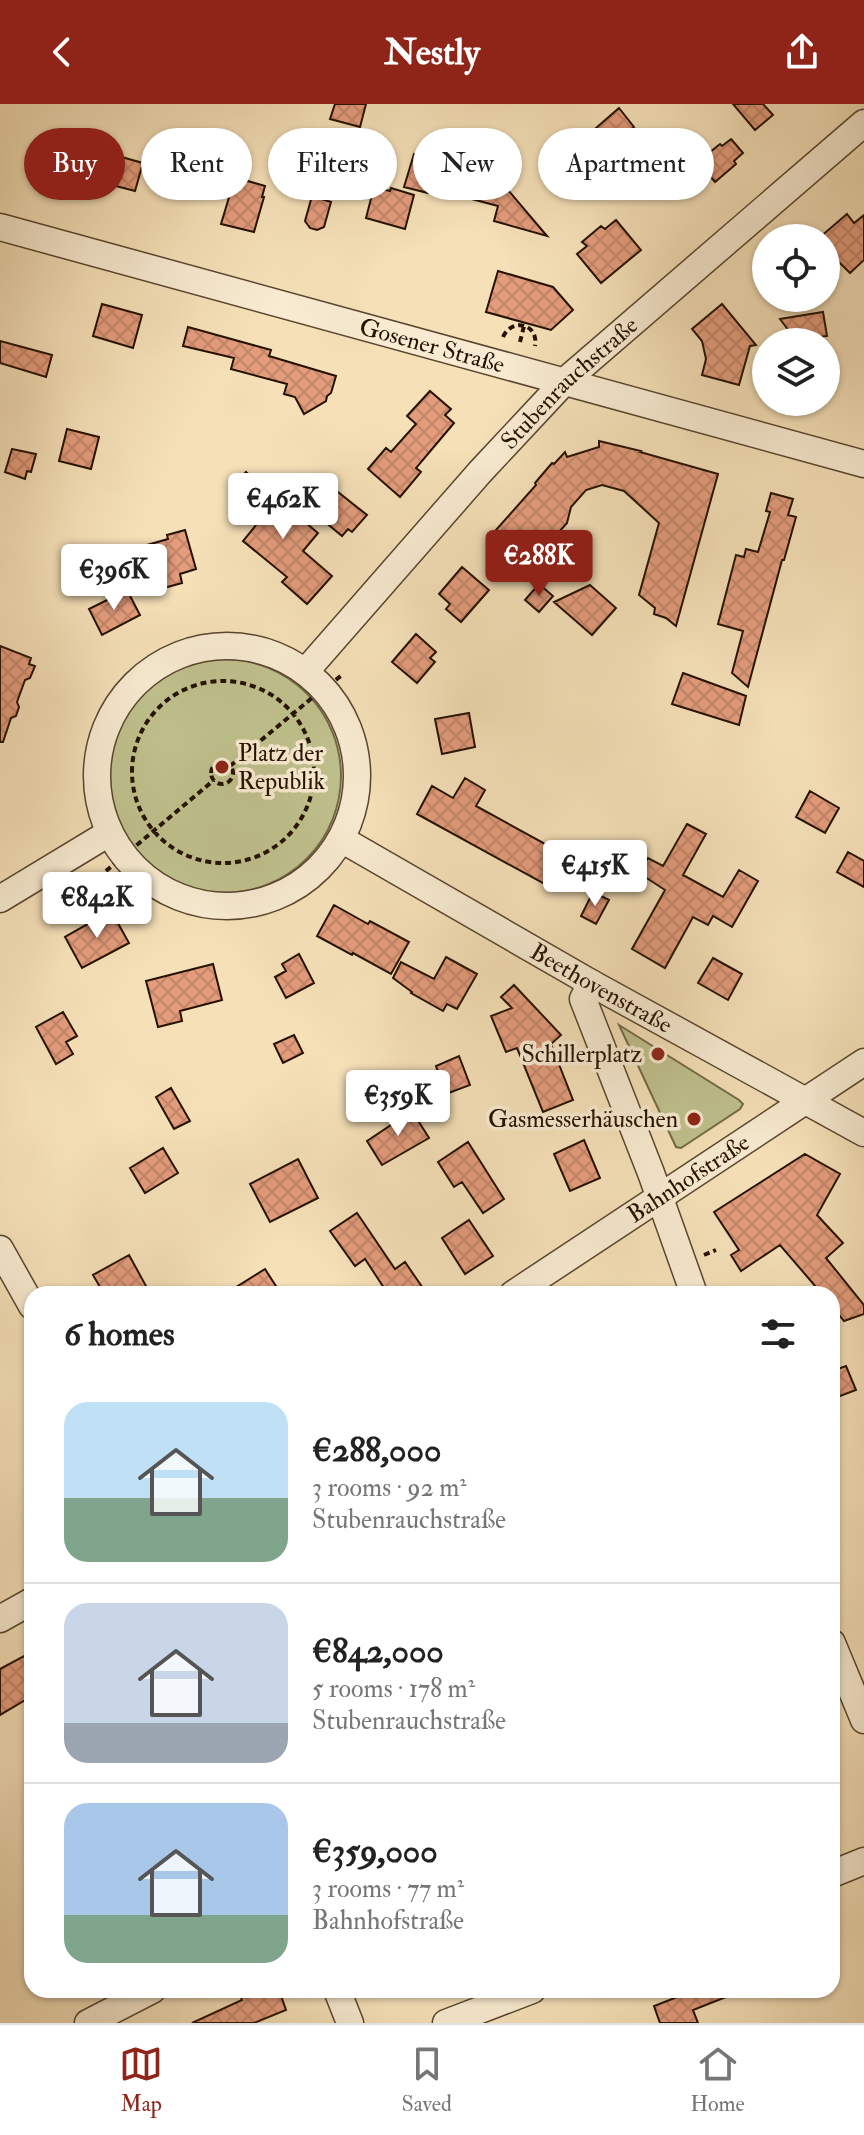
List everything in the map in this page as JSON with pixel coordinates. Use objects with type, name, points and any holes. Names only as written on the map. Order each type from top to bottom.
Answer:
[{"type":"street","name":"Stubenrauchstraße","points":[[323,679],[480,472],[565,381],[864,123]]},
{"type":"street","name":"Gosener Straße","points":[[0,227],[864,464]]},
{"type":"street","points":[[238,647],[273,655],[323,679],[342,715],[356,757],[357,785],[352,813],[341,839],[322,865],[298,885],[269,899],[238,906],[219,906],[181,898],[149,881],[113,853],[96,779],[99,751],[107,725],[121,700],[136,683],[154,668],[195,650],[238,647]]},
{"type":"street","name":"Beethovenstraße","points":[[341,839],[591,983],[864,1133]]},
{"type":"street","points":[[0,899],[113,853]]},
{"type":"street","points":[[591,983],[583,999],[691,1286]]},
{"type":"street","name":"Bahnhofstraße","points":[[525,1286],[864,1062]]},
{"type":"street","points":[[0,1249],[24,1292]]},
{"type":"street","points":[[0,1619],[24,1606]]},
{"type":"street","points":[[840,1662],[864,1720]]},
{"type":"street","points":[[840,1871],[864,1861]]},
{"type":"street","points":[[88,2023],[136,1998]]},
{"type":"street","points":[[340,1998],[350,2023]]},
{"type":"street","points":[[446,2023],[511,1998]]},
{"type":"path","points":[[503,337],[507,329],[524,326],[535,334],[535,346]]},
{"type":"path","points":[[520,342],[524,326]]},
{"type":"path","points":[[230,766],[293,714],[323,679]]},
{"type":"path","points":[[231,681],[255,687],[276,698],[293,714],[307,739],[314,767],[309,804],[288,836],[256,857],[219,863],[182,854],[152,830],[136,798],[132,763],[137,740],[148,719],[165,702],[185,689],[208,682],[231,681]]},
{"type":"path","points":[[220,762],[230,766],[233,772],[229,781],[223,784],[214,780],[211,773],[214,766],[220,762]]},
{"type":"path","points":[[113,853],[152,830],[214,780]]},
{"type":"green space","name":"Platz der Republik","points":[[224,659],[247,661],[269,668],[307,693],[332,731],[339,753],[339,799],[332,821],[307,859],[269,884],[247,891],[224,893],[201,891],[179,884],[141,859],[116,821],[109,799],[107,776],[109,753],[116,731],[141,693],[179,668],[201,661]]},
{"type":"green space","points":[[619,1025],[739,1100],[743,1104],[740,1109],[681,1148],[676,1147]]},
{"type":"building","points":[[335,104],[366,104],[360,127],[330,119]]},
{"type":"building","points":[[733,104],[763,104],[773,115],[755,130]]},
{"type":"building","points":[[619,108],[634,127],[633,128],[596,128]]},
{"type":"building","points":[[731,139],[743,153],[734,161],[736,164],[715,182],[714,149],[720,144],[722,146]]},
{"type":"building","points":[[413,157],[413,189],[404,187]]},
{"type":"building","points":[[125,158],[141,162],[135,191],[125,188]]},
{"type":"building","points":[[252,182],[265,186],[254,232],[221,224],[228,200],[252,200]]},
{"type":"building","points":[[397,190],[413,195],[405,229],[366,218],[371,200],[397,200]]},
{"type":"building","points":[[311,200],[331,202],[324,227],[317,230],[310,228],[305,221]]},
{"type":"building","points":[[475,200],[516,200],[547,236],[494,221],[498,206]]},
{"type":"building","points":[[847,214],[854,223],[864,215],[864,260],[850,273],[840,263],[840,224],[835,224]]},
{"type":"building","points":[[616,220],[641,250],[601,283],[577,254],[587,246],[582,242],[601,226],[605,229]]},
{"type":"building","points":[[498,271],[553,287],[573,310],[551,330],[486,312]]},
{"type":"building","points":[[102,304],[142,315],[133,348],[93,336]]},
{"type":"building","points":[[722,304],[752,340],[739,385],[702,375],[706,359],[702,341],[692,329]]},
{"type":"building","points":[[823,312],[826,328],[787,328],[780,319]]},
{"type":"building","points":[[188,327],[271,350],[269,356],[336,376],[331,393],[326,401],[304,414],[295,397],[284,394],[287,384],[231,369],[234,358],[183,346]]},
{"type":"building","points":[[0,341],[52,355],[46,377],[0,363]]},
{"type":"building","points":[[430,391],[451,409],[445,415],[454,423],[416,468],[421,472],[400,497],[368,469],[386,448],[391,452],[416,424],[407,416]]},
{"type":"building","points":[[67,429],[99,437],[91,469],[59,461]]},
{"type":"building","points":[[599,441],[718,474],[676,626],[654,614],[655,608],[639,595],[659,523],[624,491],[602,485],[586,490],[571,507],[567,523],[533,561],[522,552],[513,561],[488,539],[552,463],[565,452],[567,457],[599,447]]},
{"type":"building","points":[[12,449],[36,454],[31,472],[27,471],[25,479],[5,472]]},
{"type":"building","points":[[246,472],[318,533],[303,551],[332,576],[307,604],[282,582],[287,577],[243,541],[265,514],[233,487]]},
{"type":"building","points":[[338,492],[367,515],[352,532],[348,529],[342,536],[318,516]]},
{"type":"building","points":[[771,493],[793,499],[788,515],[796,517],[748,687],[732,673],[743,631],[718,624],[736,555],[744,557],[746,549],[758,552],[770,512],[766,511]]},
{"type":"building","points":[[185,530],[196,569],[180,574],[182,583],[153,591],[144,560],[151,559],[147,545]]},
{"type":"building","points":[[462,567],[489,590],[461,622],[446,609],[450,604],[439,594]]},
{"type":"building","points":[[539,584],[553,596],[539,612],[525,600]]},
{"type":"building","points":[[590,585],[616,608],[592,635],[554,602]]},
{"type":"building","points":[[127,590],[140,615],[102,635],[89,609]]},
{"type":"building","points":[[416,634],[436,652],[430,658],[435,662],[417,683],[392,662]]},
{"type":"building","points":[[0,646],[31,658],[29,664],[35,666],[30,678],[25,680],[17,702],[16,716],[11,718],[3,742],[0,742]]},
{"type":"building","points":[[683,673],[746,696],[739,725],[672,704]]},
{"type":"building","points":[[469,713],[475,747],[442,754],[435,719]]},
{"type":"building","points":[[465,778],[485,790],[476,806],[567,856],[550,887],[417,814],[432,786],[453,798]]},
{"type":"building","points":[[810,791],[839,808],[825,833],[796,817]]},
{"type":"building","points":[[687,824],[706,834],[683,875],[723,897],[739,870],[758,881],[732,927],[713,916],[708,925],[693,917],[665,968],[632,949],[665,890],[639,873],[648,858],[663,866]]},
{"type":"building","points":[[848,852],[864,861],[864,887],[837,872]]},
{"type":"building","points":[[593,892],[609,900],[596,924],[581,916]]},
{"type":"building","points":[[334,905],[409,942],[391,974],[317,936]]},
{"type":"building","points":[[102,916],[105,922],[114,916],[129,943],[82,968],[65,937]]},
{"type":"building","points":[[299,954],[314,983],[286,998],[275,977],[286,971],[282,964]]},
{"type":"building","points":[[446,957],[477,974],[457,1009],[447,1004],[443,1011],[411,993],[393,978],[401,962],[434,979]]},
{"type":"building","points":[[713,958],[742,974],[728,1000],[698,983]]},
{"type":"building","points":[[213,964],[222,1000],[180,1011],[182,1021],[158,1027],[146,981]]},
{"type":"building","points":[[514,985],[561,1035],[551,1044],[573,1100],[543,1112],[517,1048],[506,1052],[491,1016],[512,1008],[501,997]]},
{"type":"building","points":[[63,1012],[77,1036],[66,1042],[73,1054],[56,1064],[36,1027]]},
{"type":"building","points":[[294,1035],[303,1053],[283,1063],[274,1044]]},
{"type":"building","points":[[459,1056],[470,1085],[446,1094],[436,1066]]},
{"type":"building","points":[[171,1088],[190,1121],[174,1129],[156,1097]]},
{"type":"building","points":[[412,1111],[429,1138],[382,1165],[367,1141]]},
{"type":"building","points":[[584,1140],[600,1178],[570,1191],[554,1154]]},
{"type":"building","points":[[468,1142],[504,1199],[483,1213],[462,1182],[454,1187],[438,1162]]},
{"type":"building","points":[[163,1148],[178,1173],[145,1193],[130,1168]]},
{"type":"building","points":[[805,1154],[840,1174],[817,1215],[843,1243],[826,1258],[864,1305],[864,1314],[844,1321],[840,1316],[840,1286],[815,1286],[780,1245],[741,1271],[731,1255],[739,1250],[714,1212]]},
{"type":"building","points":[[298,1159],[318,1198],[270,1222],[250,1184]]},
{"type":"building","points":[[357,1213],[395,1269],[405,1262],[422,1286],[383,1286],[365,1259],[355,1266],[330,1231]]},
{"type":"building","points":[[469,1220],[493,1256],[465,1274],[442,1238]]},
{"type":"building","points":[[129,1255],[146,1286],[99,1286],[93,1275]]},
{"type":"building","points":[[265,1269],[276,1286],[238,1286]]},
{"type":"building","points":[[846,1366],[856,1390],[840,1396],[840,1368]]},
{"type":"building","points":[[24,1656],[24,1701],[0,1715],[0,1669]]},
{"type":"building","points":[[282,1998],[286,2010],[254,2023],[192,2023],[242,2000]]},
{"type":"building","points":[[674,1998],[723,1998],[693,2010],[698,2023],[660,2023],[654,2006]]},
{"type":"place","name":"Platz der Republik","points":[[222,767]]},
{"type":"place","name":"Schillerplatz","points":[[658,1054]]},
{"type":"place","name":"Gasmesserhäuschen","points":[[694,1119]]}]
